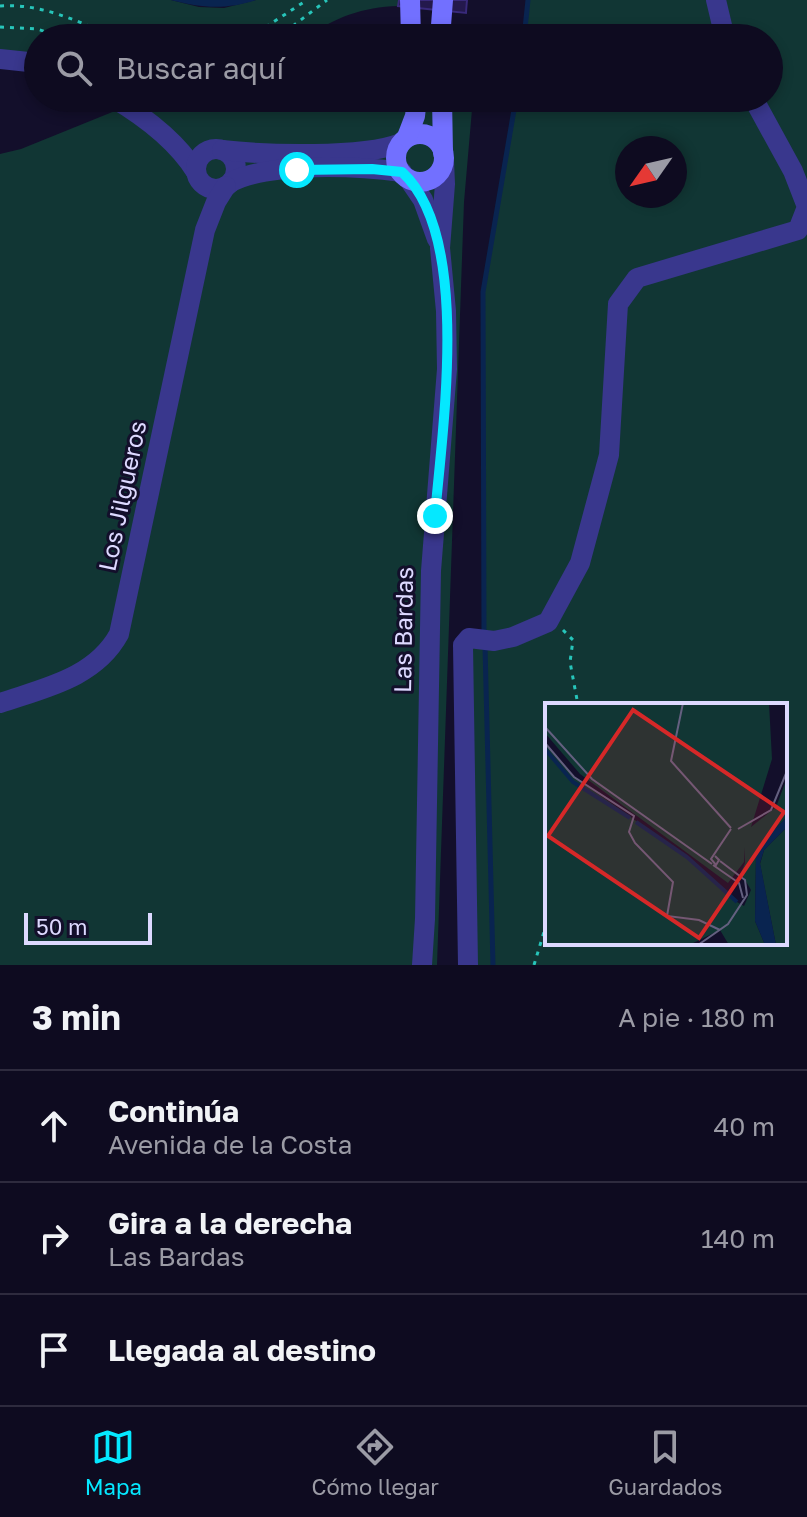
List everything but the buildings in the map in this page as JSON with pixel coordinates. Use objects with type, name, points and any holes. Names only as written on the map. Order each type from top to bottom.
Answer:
[{"type":"street","points":[[410,0],[411,24]]},
{"type":"street","points":[[441,24],[443,0]]},
{"type":"street","points":[[716,0],[722,24]]},
{"type":"street","points":[[0,59],[24,62]]},
{"type":"street","points":[[134,112],[187,142],[233,158],[234,177],[228,184]]},
{"type":"street","name":"Las Bardas","points":[[415,112],[396,158],[423,200],[440,248]]},
{"type":"street","points":[[151,123],[182,152],[208,188],[266,170],[372,169],[405,175],[415,181],[431,179],[437,174],[444,157],[442,112]]},
{"type":"street","points":[[468,965],[463,645],[469,638],[494,641],[548,622],[580,563],[609,455],[618,304],[637,278],[798,230],[807,207],[793,171],[761,112]]},
{"type":"street","points":[[197,176],[200,157],[216,150],[364,151],[415,134],[430,136],[441,146],[444,157]]},
{"type":"street","name":"Las Bardas","points":[[422,965],[431,571],[447,369],[440,248],[444,157]]},
{"type":"street","name":"Los Jilgueros","points":[[197,176],[204,197],[205,230]]},
{"type":"street","name":"Los Jilgueros","points":[[0,703],[84,671],[111,648],[119,634],[205,230],[213,208],[228,184]]},
{"type":"path","points":[[270,24],[307,0]]},
{"type":"path","points":[[295,24],[327,0]]},
{"type":"path","points":[[0,6],[16,4],[40,8],[81,24]]},
{"type":"path","points":[[0,27],[24,28]]},
{"type":"path","points":[[548,622],[573,640],[570,662],[578,703]]},
{"type":"path","points":[[534,965],[545,929]]},
{"type":"green space","points":[[0,0],[171,0],[199,7],[224,8],[256,0],[399,0],[398,6],[361,11],[328,24],[24,24],[24,54],[0,51]]},
{"type":"green space","points":[[528,0],[807,0],[807,965],[468,965],[469,638],[484,639],[483,292],[514,112],[783,112],[783,24],[525,24]]},
{"type":"green space","points":[[112,112],[472,112],[464,202],[437,965],[0,965],[0,154],[21,149]]},
{"type":"water","points":[[171,0],[256,0],[214,7]]},
{"type":"waterway","points":[[525,24],[528,0]]},
{"type":"waterway","points":[[484,636],[483,292],[514,112]]},
{"type":"waterway","points":[[485,646],[493,965]]},
{"type":"route","points":[[297,170],[372,169],[402,172],[423,200],[440,248],[447,332],[447,369],[435,516]]}]
